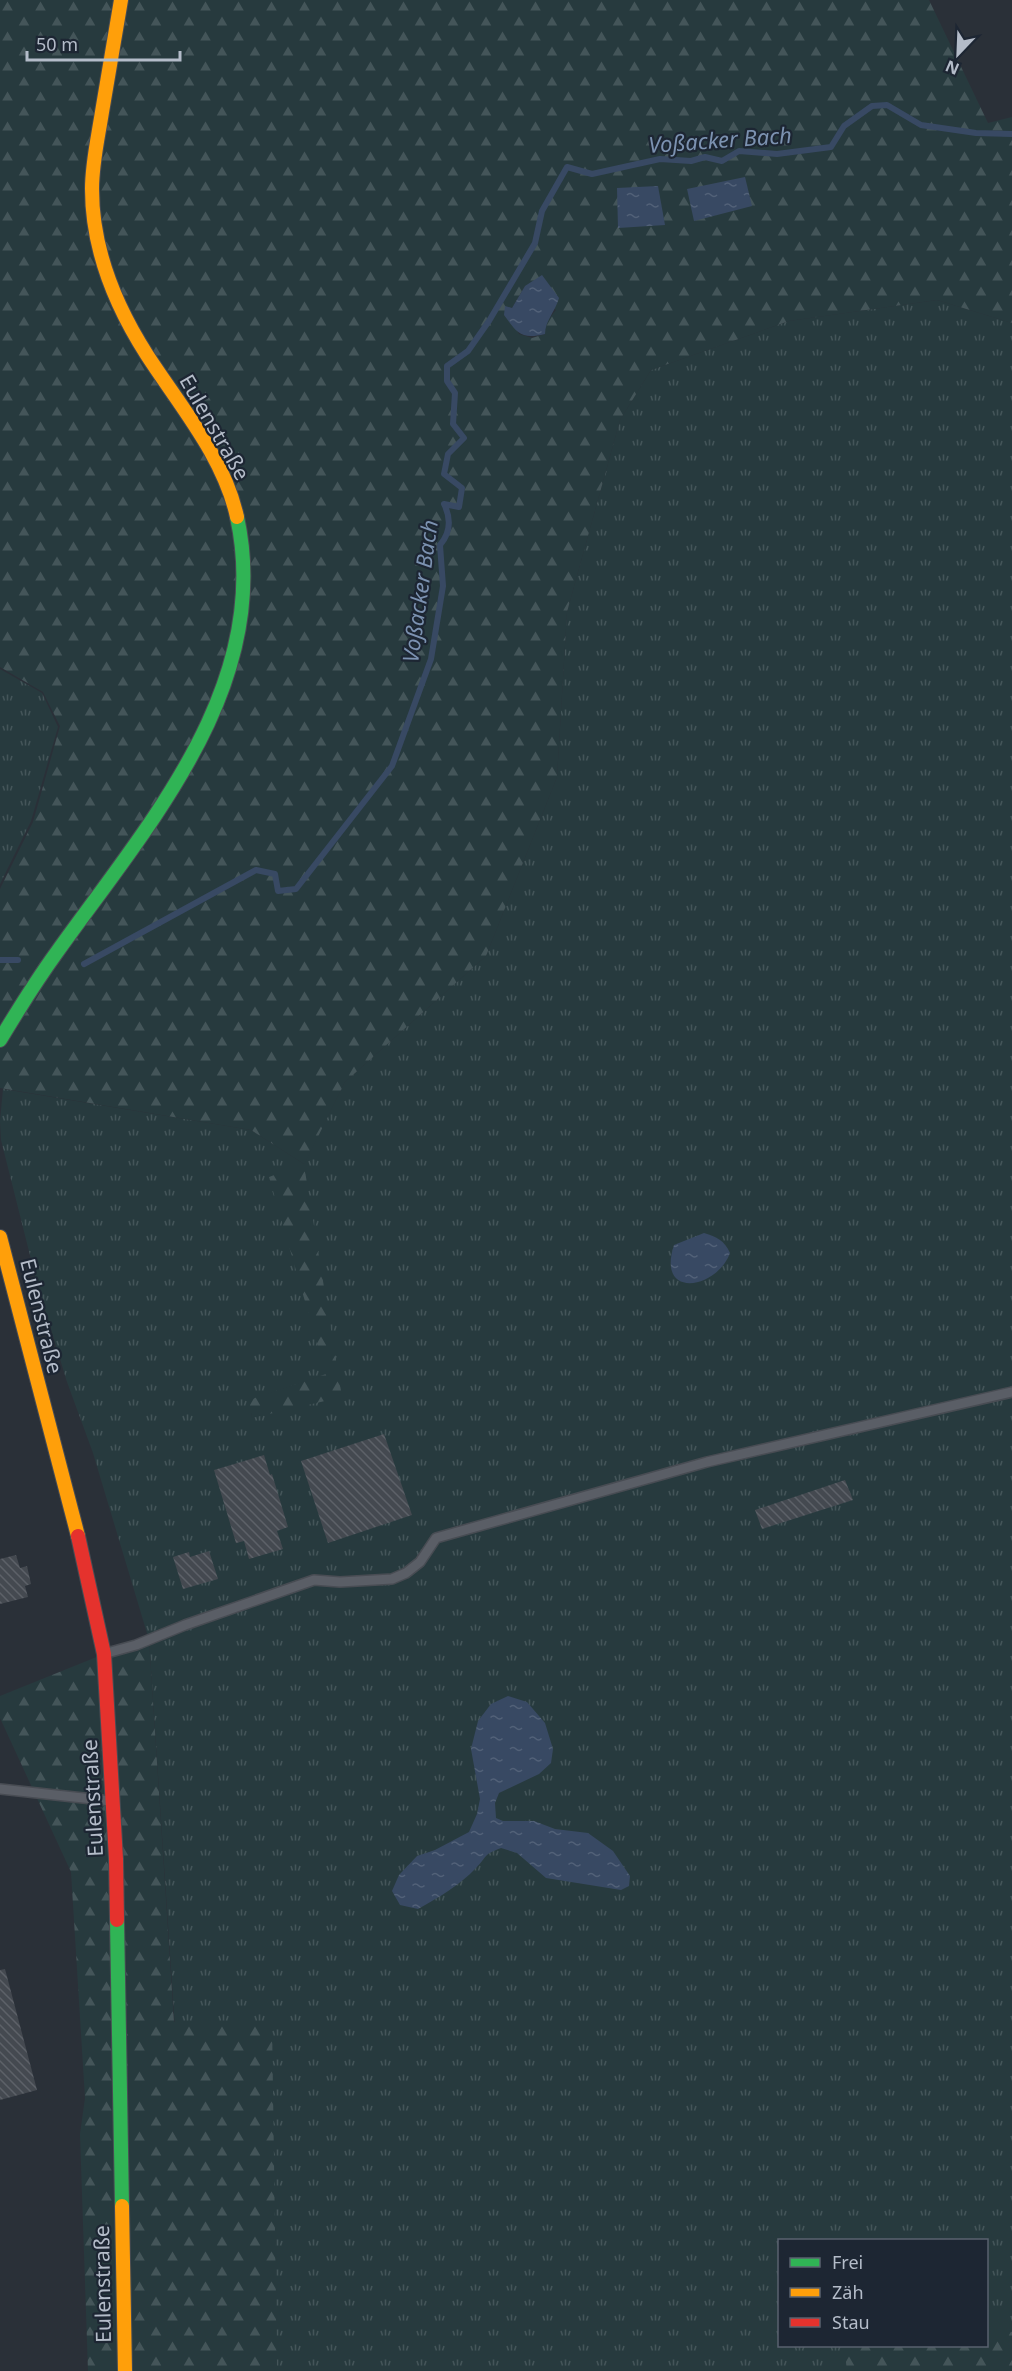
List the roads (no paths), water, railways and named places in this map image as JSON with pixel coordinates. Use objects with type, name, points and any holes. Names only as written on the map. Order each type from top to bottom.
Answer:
[{"type":"main road","name":"Eulenstraße","points":[[0,1040],[20,1006],[154,817],[201,741],[224,682],[236,635],[242,594],[244,558],[238,520],[226,482],[204,442],[119,308],[104,268],[95,229],[92,187],[121,0]]},
{"type":"main road","name":"Eulenstraße","points":[[0,1237],[86,1568],[104,1654],[114,1802],[125,2371]]},
{"type":"lane","points":[[104,1654],[136,1645],[185,1624],[314,1580],[340,1582],[392,1579],[406,1573],[420,1562],[436,1538],[707,1462],[1012,1392]]},
{"type":"lane","points":[[0,1789],[114,1802]]},
{"type":"water","points":[[745,177],[752,206],[694,221],[687,189]]},
{"type":"water","points":[[658,186],[665,225],[618,228],[617,188]]},
{"type":"water","points":[[542,275],[559,298],[545,334],[530,336],[520,334],[504,315],[505,306],[512,308],[525,286]]},
{"type":"water","points":[[704,1233],[720,1240],[730,1253],[713,1275],[702,1281],[690,1283],[680,1281],[673,1275],[671,1263],[674,1245]]},
{"type":"water","points":[[508,1696],[527,1702],[545,1723],[553,1749],[551,1763],[539,1774],[499,1793],[495,1803],[496,1818],[503,1821],[534,1821],[555,1829],[588,1833],[613,1851],[630,1876],[629,1886],[621,1890],[546,1878],[517,1853],[501,1848],[488,1854],[463,1880],[426,1905],[418,1909],[400,1905],[392,1891],[399,1875],[417,1856],[435,1850],[469,1832],[477,1814],[480,1799],[471,1749],[478,1721],[491,1704]]},
{"type":"waterway","name":"Voßacker Bach","points":[[84,964],[256,870],[275,874],[278,891],[296,889],[392,766],[431,659],[443,586],[440,545],[449,525],[444,504],[459,507],[462,488],[444,474],[448,454],[464,438],[453,424],[455,393],[447,381],[447,366],[468,351],[489,321],[535,243],[542,211],[567,167],[592,174],[660,159],[691,161],[705,157],[722,161],[739,151],[777,154],[831,147],[844,126],[872,106],[887,105],[921,125],[976,133],[1012,134]]},
{"type":"waterway","name":"Voßacker Bach","points":[[0,960],[18,960]]}]
